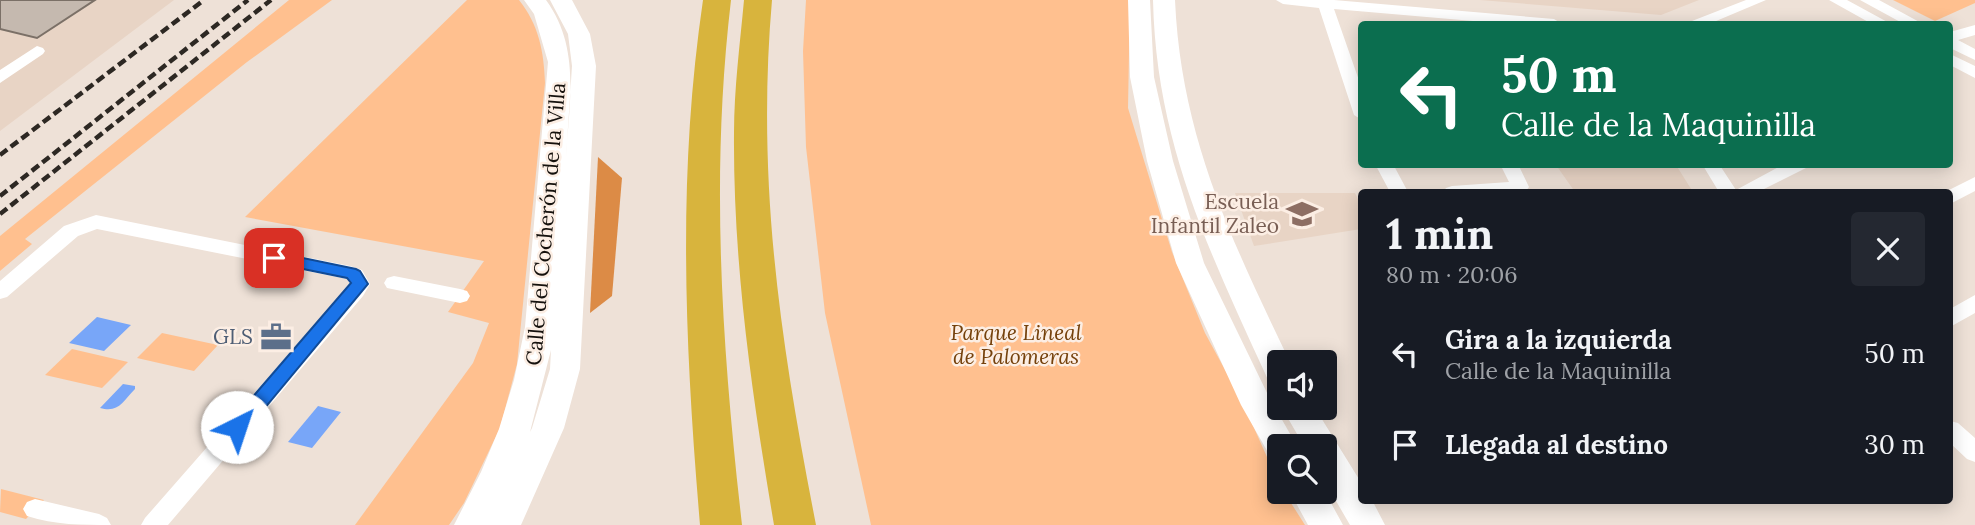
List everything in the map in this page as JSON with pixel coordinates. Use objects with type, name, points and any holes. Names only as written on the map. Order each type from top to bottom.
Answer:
[{"type":"highway","points":[[717,0],[704,109],[702,197],[705,317],[721,525]]},
{"type":"highway","points":[[758,0],[752,79],[753,197],[760,289],[781,449],[795,525]]},
{"type":"street","name":"Calle del Cocherón de la Villa","points":[[471,525],[495,483],[520,421],[534,369],[540,327],[560,62],[545,14],[535,0]]},
{"type":"street","name":"Calle del Cocherón de la Villa","points":[[504,525],[548,428],[565,369],[584,66],[579,34],[562,0]]},
{"type":"street","points":[[1139,0],[1142,77],[1160,161],[1190,263],[1257,405],[1274,434]]},
{"type":"street","points":[[1164,0],[1170,76],[1190,161],[1226,258],[1269,350]]},
{"type":"street","points":[[1283,0],[1436,19],[1483,21]]},
{"type":"street","points":[[1706,21],[1759,0]]},
{"type":"street","points":[[1836,0],[1877,21]]},
{"type":"street","points":[[1867,0],[1909,21]]},
{"type":"street","points":[[1325,4],[1358,103]]},
{"type":"street","points":[[1953,39],[1975,30]]},
{"type":"street","points":[[1953,42],[1975,55]]},
{"type":"street","points":[[0,78],[37,51]]},
{"type":"street","points":[[1386,168],[1397,189]]},
{"type":"street","points":[[1511,168],[1522,189]]},
{"type":"street","points":[[1713,168],[1726,189]]},
{"type":"street","points":[[1750,189],[1792,168]]},
{"type":"street","points":[[1953,196],[1975,183]]},
{"type":"street","points":[[0,292],[76,227],[96,222],[355,275],[360,284],[153,525]]},
{"type":"street","points":[[394,283],[460,296]]},
{"type":"street","points":[[1953,317],[1975,303]]},
{"type":"street","points":[[1953,433],[1975,452]]},
{"type":"street","points":[[1337,473],[1368,525]]},
{"type":"street","points":[[1314,504],[1326,525]]},
{"type":"street","points":[[35,509],[99,525]]},
{"type":"shaded area","points":[[0,0],[174,0],[0,131]]},
{"type":"shaded area","points":[[1480,0],[1699,0],[1661,15]]},
{"type":"shaded area","points":[[598,157],[622,178],[612,296],[590,313]]},
{"type":"shaded area","points":[[1558,168],[1678,168],[1691,189],[1573,189]]},
{"type":"shaded area","name":"Escuela Infantil Zaleo","points":[[1235,193],[1355,193],[1358,199],[1358,229],[1254,246]]},
{"type":"green space","points":[[289,0],[332,0],[247,62],[25,239],[32,244],[0,271],[0,236]]},
{"type":"green space","points":[[467,0],[519,0],[536,29],[543,60],[545,83],[517,364],[500,428],[464,503],[449,525],[355,525],[473,363],[489,323],[448,312],[484,261],[245,217]]},
{"type":"green space","name":"Parque Lineal de Palomeras","points":[[806,0],[1130,0],[1128,108],[1172,252],[1205,333],[1243,403],[1267,457],[1267,504],[1292,504],[1305,525],[871,525],[825,313],[806,147],[803,51]]},
{"type":"green space","points":[[1893,0],[1975,0],[1975,3],[1935,21]]},
{"type":"green space","points":[[162,333],[218,345],[194,371],[137,358]]},
{"type":"green space","points":[[72,349],[128,362],[102,388],[45,375]]},
{"type":"green space","points":[[1,489],[44,500],[26,519],[0,512]]},
{"type":"water","points":[[97,317],[131,325],[104,351],[69,343]]},
{"type":"water","points":[[123,384],[135,386],[135,389],[116,408],[100,408]]},
{"type":"water","points":[[318,406],[341,412],[312,448],[288,442]]},
{"type":"building","points":[[0,0],[95,0],[37,38],[0,29]]},
{"type":"railway","points":[[0,155],[204,0]]},
{"type":"railway","points":[[0,196],[248,0]]},
{"type":"railway","points":[[0,214],[271,0]]},
{"type":"place","name":"Escuela Infantil Zaleo","points":[[1302,214]]},
{"type":"place","name":"GLS","points":[[276,337]]},
{"type":"route","points":[[237,427],[360,284],[355,275],[350,273],[274,258]]}]
